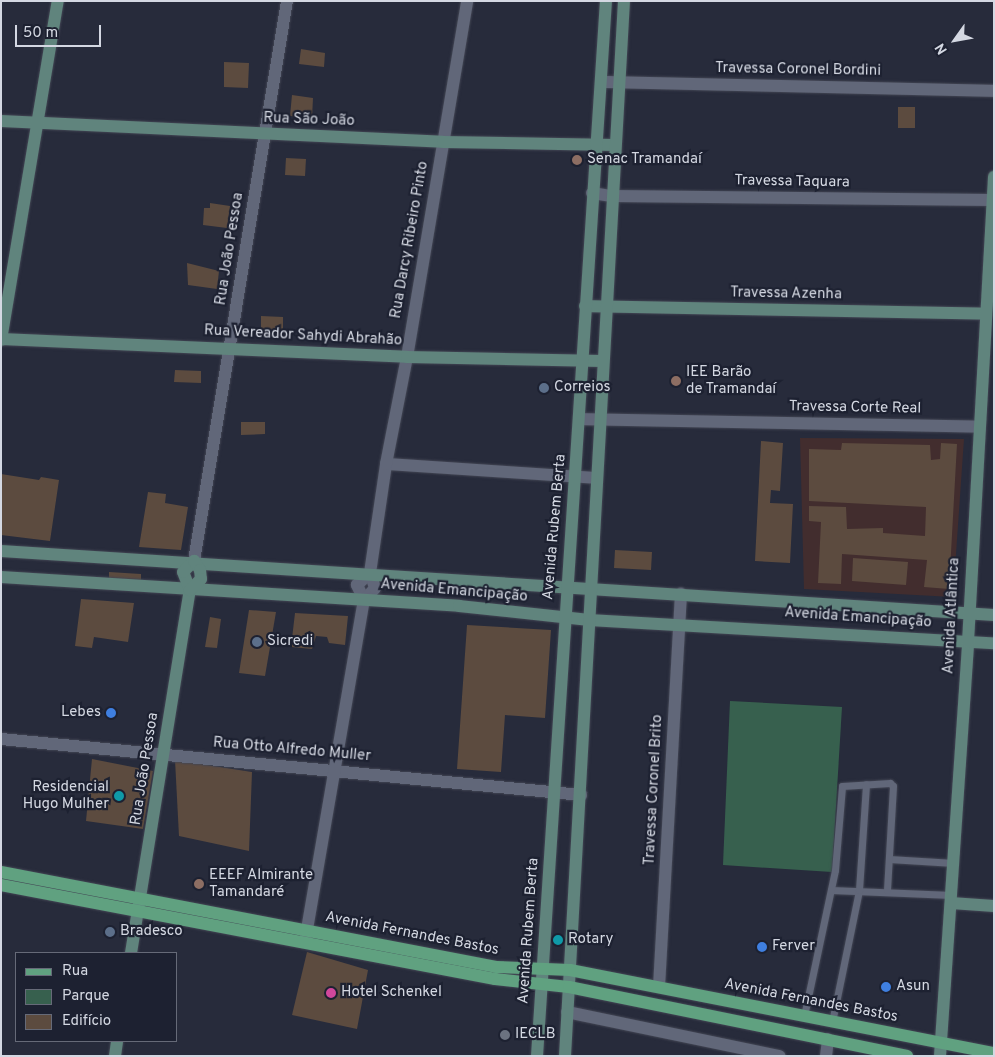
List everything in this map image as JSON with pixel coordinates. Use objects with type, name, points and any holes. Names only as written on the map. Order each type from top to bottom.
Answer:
[{"type":"main road","points":[[1,339],[58,1]]},
{"type":"main road","name":"Avenida Rubem Berta","points":[[537,1056],[556,792],[563,618],[577,477],[594,143],[601,82],[606,1]]},
{"type":"main road","points":[[565,1056],[590,620],[602,361],[624,1]]},
{"type":"main road","name":"Rua São João","points":[[1,121],[443,142],[594,143],[616,145]]},
{"type":"main road","name":"Avenida Atlântica","points":[[940,1050],[968,642],[979,427],[989,340],[986,314],[993,225],[992,200],[994,177]]},
{"type":"main road","name":"Travessa Azenha","points":[[586,306],[986,314]]},
{"type":"main road","name":"Rua Vereador Sahydi Abrahão","points":[[1,339],[407,357],[602,361]]},
{"type":"main road","name":"Avenida Emancipação","points":[[1,552],[194,561],[994,615]]},
{"type":"main road","name":"Rua João Pessoa","points":[[131,952],[190,590],[183,572],[194,561]]},
{"type":"main road","name":"Avenida Emancipação","points":[[1,577],[364,600],[590,620],[679,623],[994,643]]},
{"type":"main road","name":"Avenida Fernandes Bastos","points":[[1,872],[140,898],[495,979],[569,987],[907,1056]]},
{"type":"main road","points":[[19,889],[22,875]]},
{"type":"main road","name":"Avenida Fernandes Bastos","points":[[1,885],[138,912],[496,967],[570,970],[832,1022],[940,1050],[994,1053]]},
{"type":"main road","points":[[951,899],[994,906]]},
{"type":"main road","points":[[115,1056],[117,1042]]},
{"type":"street","name":"Rua João Pessoa","points":[[194,561],[231,348],[287,1]]},
{"type":"street","name":"Rua Darcy Ribeiro Pinto","points":[[306,937],[364,600],[375,588],[370,573],[386,464],[407,357],[467,1]]},
{"type":"street","name":"Travessa Coronel Bordini","points":[[601,82],[994,91]]},
{"type":"street","name":"Travessa Taquara","points":[[592,193],[612,196],[992,200]]},
{"type":"street","name":"Travessa Corte Real","points":[[580,419],[979,427]]},
{"type":"street","points":[[386,464],[596,478]]},
{"type":"street","name":"Travessa Coronel Brito","points":[[659,987],[681,594]]},
{"type":"street","name":"Rua Otto Alfredo Muller","points":[[1,739],[580,795]]},
{"type":"street","points":[[567,1012],[780,1056]]},
{"type":"street","points":[[826,1056],[828,1039]]},
{"type":"lane","points":[[804,1016],[831,890],[840,790],[846,785],[890,783],[893,786],[887,890]]},
{"type":"lane","points":[[832,1022],[859,890],[866,784]]},
{"type":"lane","points":[[889,859],[954,863]]},
{"type":"lane","points":[[831,890],[887,890],[951,899]]},
{"type":"shaded area","points":[[800,438],[964,439],[953,597],[804,589]]},
{"type":"green space","points":[[730,701],[842,707],[832,872],[723,865]]},
{"type":"building","points":[[301,49],[325,53],[324,67],[299,64]]},
{"type":"building","points":[[224,62],[249,63],[248,88],[224,87]]},
{"type":"building","points":[[292,95],[313,98],[312,118],[290,116]]},
{"type":"building","points":[[898,107],[915,107],[915,128],[898,128]]},
{"type":"building","points":[[286,158],[306,159],[305,176],[285,175]]},
{"type":"building","points":[[210,203],[230,206],[227,228],[203,225],[204,208],[210,208]]},
{"type":"building","points":[[187,263],[219,271],[217,289],[188,285]]},
{"type":"building","points":[[261,316],[283,317],[283,331],[261,330]]},
{"type":"building","points":[[175,370],[201,371],[201,383],[174,382]]},
{"type":"building","points":[[241,422],[265,422],[265,434],[241,435]]},
{"type":"building","points":[[761,441],[783,443],[780,491],[771,490],[770,503],[793,504],[790,563],[755,561]]},
{"type":"building","points":[[842,443],[930,445],[931,460],[940,459],[941,443],[957,444],[949,589],[924,587],[927,560],[842,554],[841,584],[818,583],[821,522],[809,521],[809,506],[846,507],[847,529],[883,528],[883,533],[925,536],[926,507],[809,501],[809,449],[841,450]]},
{"type":"building","points":[[1,474],[39,480],[41,477],[59,480],[50,541],[1,535]]},
{"type":"building","points":[[148,492],[166,494],[165,503],[188,507],[181,550],[139,547]]},
{"type":"building","points":[[615,550],[652,552],[651,570],[614,568]]},
{"type":"building","points":[[853,558],[908,562],[906,585],[852,581]]},
{"type":"building","points":[[109,572],[141,574],[141,580],[109,579]]},
{"type":"building","points":[[81,599],[134,603],[128,642],[94,637],[92,648],[75,646]]},
{"type":"building","name":"Sicredi","points":[[249,610],[276,612],[265,676],[239,673]]},
{"type":"building","points":[[295,613],[348,616],[345,645],[329,643],[327,637],[316,636],[312,649],[291,647]]},
{"type":"building","points":[[210,617],[221,619],[217,648],[205,647]]},
{"type":"building","points":[[467,625],[551,630],[545,718],[505,715],[501,772],[457,769]]},
{"type":"building","name":"Residencial Hugo Mulher","points":[[92,759],[153,771],[143,829],[86,821]]},
{"type":"building","points":[[175,760],[252,772],[249,851],[179,836]]},
{"type":"building","name":"Hotel Schenkel","points":[[307,952],[368,970],[357,1029],[292,1015]]},
{"type":"place","name":"Senac Tramandaí","points":[[577,160]]},
{"type":"place","name":"IEE Barão de Tramandaí","points":[[676,381]]},
{"type":"place","name":"Correios","points":[[544,388]]},
{"type":"place","name":"Sicredi","points":[[257,642]]},
{"type":"place","name":"Lebes","points":[[111,713]]},
{"type":"place","name":"Residencial Hugo Mulher","points":[[119,796]]},
{"type":"place","name":"EEEF Almirante Tamandaré","points":[[199,884]]},
{"type":"place","name":"Bradesco","points":[[110,932]]},
{"type":"place","name":"Rotary","points":[[558,940]]},
{"type":"place","name":"Ferver","points":[[762,947]]},
{"type":"place","name":"Asun","points":[[886,987]]},
{"type":"place","name":"Hotel Schenkel","points":[[331,993]]},
{"type":"place","name":"IECLB","points":[[505,1035]]}]
